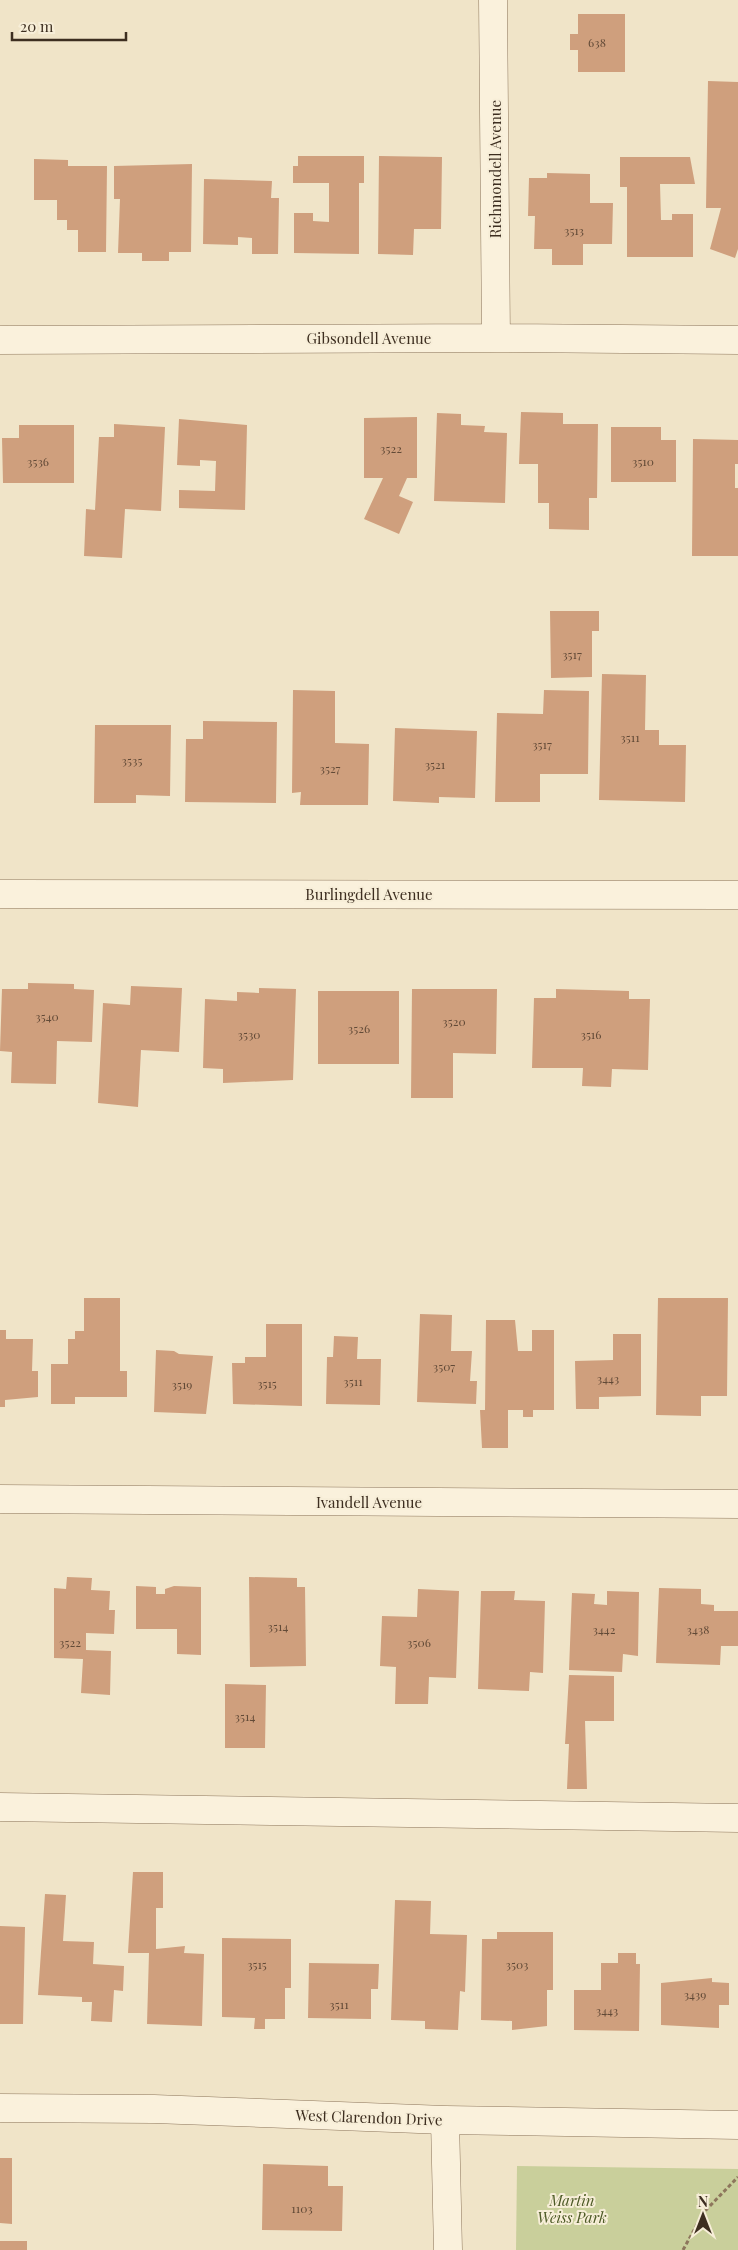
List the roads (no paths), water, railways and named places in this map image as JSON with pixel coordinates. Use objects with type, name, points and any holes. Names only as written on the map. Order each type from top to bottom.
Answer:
[{"type":"street","name":"Richmondell Avenue","points":[[493,0],[496,338]]},
{"type":"street","name":"Gibsondell Avenue","points":[[0,340],[496,338],[738,340]]},
{"type":"street","name":"Burlingdell Avenue","points":[[0,894],[738,895]]},
{"type":"street","name":"Ivandell Avenue","points":[[0,1499],[738,1504]]},
{"type":"street","points":[[0,1807],[738,1818]]},
{"type":"street","name":"West Clarendon Drive","points":[[0,2108],[154,2109],[446,2120],[738,2125]]},
{"type":"street","points":[[446,2120],[448,2250]]},
{"type":"park label","name":"Martin Weiss Park","points":[[572,2208]]}]
